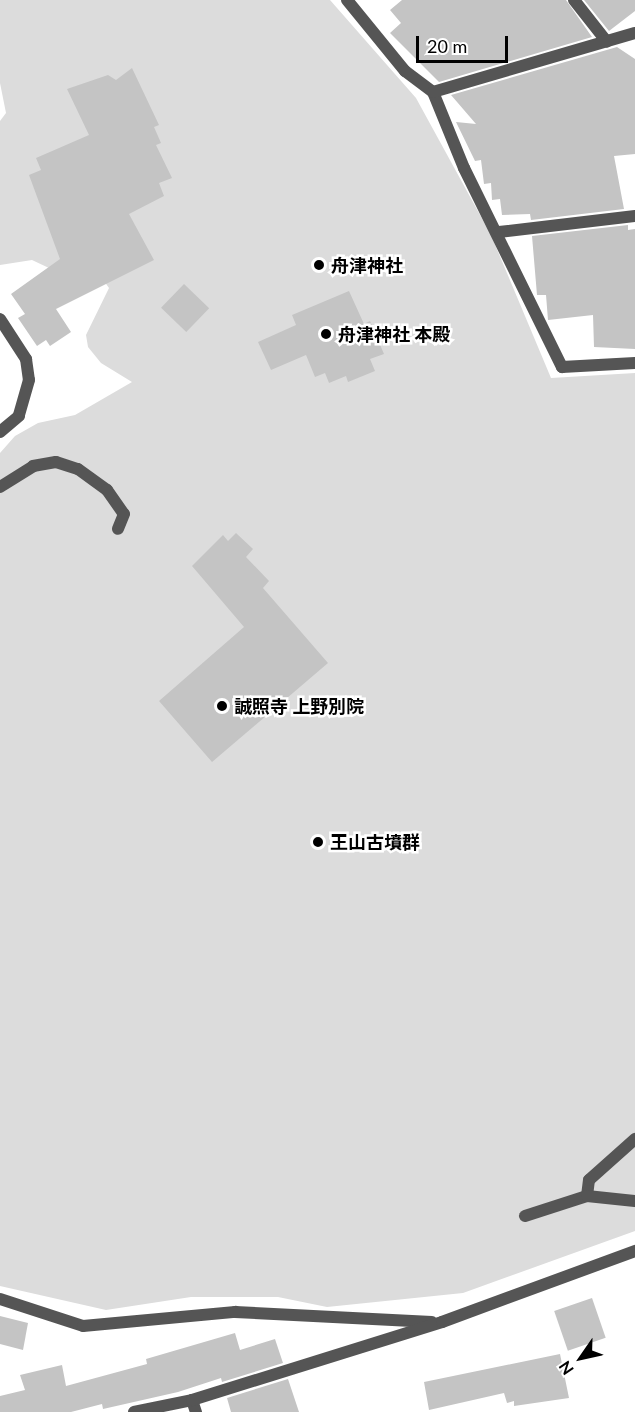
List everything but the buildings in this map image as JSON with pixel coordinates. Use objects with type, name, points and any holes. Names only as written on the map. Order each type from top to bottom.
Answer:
[{"type":"street","points":[[347,0],[405,71],[433,92],[464,168],[499,232],[562,366],[635,363]]},
{"type":"street","points":[[574,0],[607,42]]},
{"type":"street","points":[[433,92],[635,33]]},
{"type":"street","points":[[499,232],[635,216]]},
{"type":"street","points":[[0,319],[26,359],[29,380],[18,416],[0,432]]},
{"type":"street","points":[[0,487],[33,466],[56,462],[78,469],[107,490],[124,514],[118,529]]},
{"type":"street","points":[[587,1196],[589,1180],[635,1139]]},
{"type":"street","points":[[525,1216],[587,1196],[635,1201]]},
{"type":"street","points":[[134,1412],[194,1406],[442,1322],[635,1251]]},
{"type":"street","points":[[0,1299],[83,1326],[235,1312],[442,1322]]},
{"type":"shaded area","name":"王山古墳群","points":[[0,0],[330,0],[416,98],[491,235],[551,378],[635,373],[635,1231],[463,1293],[327,1307],[278,1297],[191,1297],[106,1310],[0,1286],[0,453],[15,436],[38,423],[75,415],[132,382],[101,363],[88,347],[86,335],[109,288],[87,257],[49,268],[32,260],[0,265],[0,121],[6,113],[0,83]]},
{"type":"place","name":"舟津神社","points":[[319,265]]},
{"type":"place","name":"舟津神社 本殿","points":[[326,334]]},
{"type":"place","name":"誠照寺 上野別院","points":[[222,706]]},
{"type":"place","name":"王山古墳群","points":[[318,842]]}]
